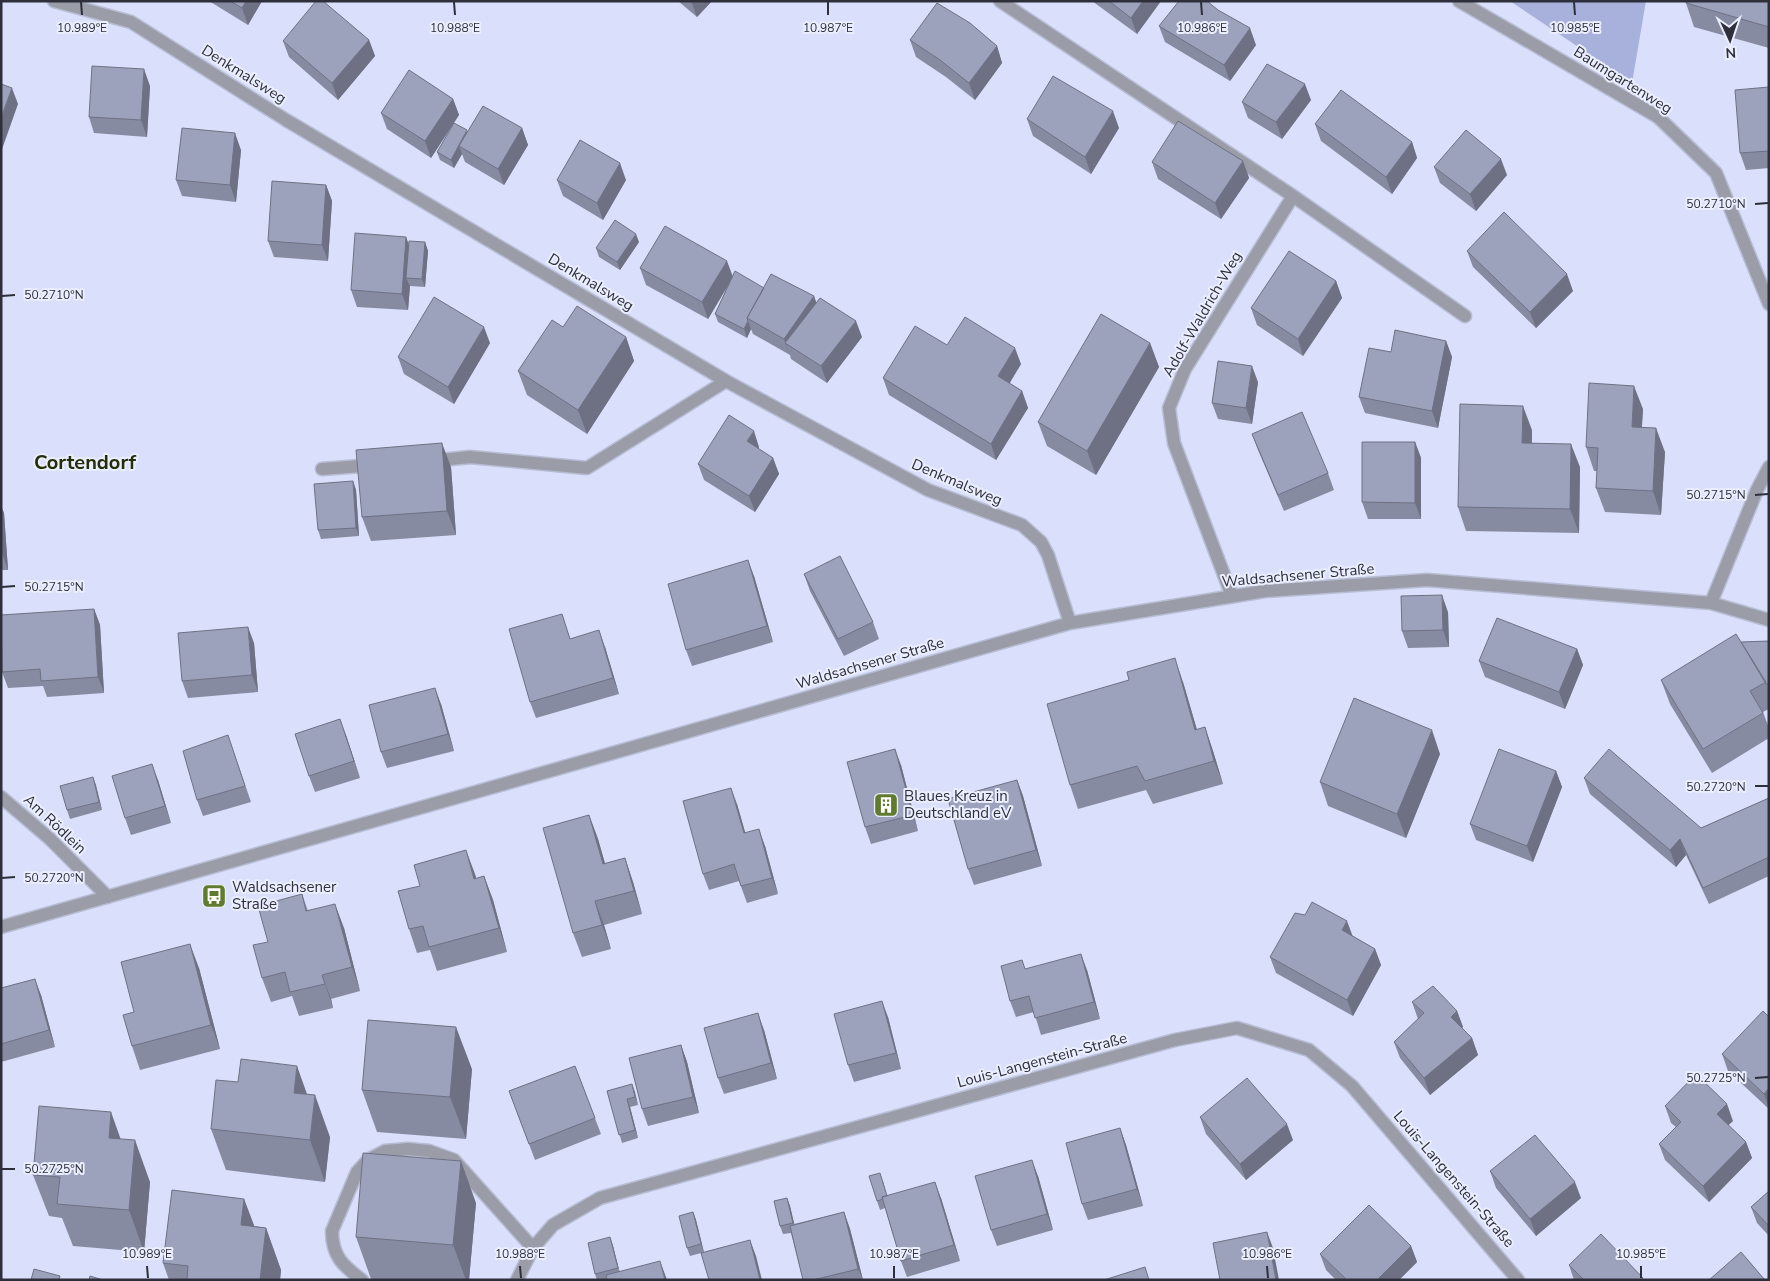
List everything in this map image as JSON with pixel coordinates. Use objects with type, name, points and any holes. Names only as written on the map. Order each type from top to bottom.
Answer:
[{"type":"street","name":"Denkmalsweg","points":[[54,1],[131,22],[294,125],[726,381],[928,490],[1022,525],[1041,542],[1048,555],[1070,623]]},
{"type":"street","points":[[1000,1],[1292,196],[1465,316]]},
{"type":"street","name":"Baumgartenweg","points":[[1459,1],[1658,117],[1716,173],[1769,304]]},
{"type":"street","name":"Adolf-Waldrich-Weg","points":[[1232,596],[1174,443],[1169,408],[1185,369],[1292,196]]},
{"type":"street","points":[[421,461],[470,458],[587,468],[726,381]]},
{"type":"street","points":[[322,469],[391,464]]},
{"type":"street","points":[[1712,603],[1757,490],[1769,467]]},
{"type":"street","name":"Waldsachsener Straße","points":[[1,927],[1070,623],[1265,591],[1427,580],[1712,603],[1769,620]]},
{"type":"street","name":"Am Rödlein","points":[[1,797],[50,840],[108,897]]},
{"type":"street","name":"Louis-Langenstein-Straße","points":[[517,1280],[533,1248],[553,1225],[600,1198],[1176,1040],[1237,1028],[1309,1050],[1352,1086],[1479,1232],[1518,1280]]},
{"type":"street","points":[[362,1280],[346,1268],[336,1254],[332,1241],[332,1231],[356,1172],[368,1160],[384,1151],[408,1149],[429,1151],[454,1160],[533,1248]]},
{"type":"shaded area","points":[[1510,1],[1646,1],[1632,83]]},
{"type":"building","points":[[230,1],[246,1],[242,8]]},
{"type":"building","points":[[316,1],[323,1],[369,40],[332,83],[283,41]]},
{"type":"building","points":[[1109,1],[1143,1],[1131,18]]},
{"type":"building","points":[[1179,1],[1207,1],[1218,10],[1250,28],[1224,65],[1159,26]]},
{"type":"building","points":[[1686,1],[1769,1],[1769,27],[1686,3]]},
{"type":"building","points":[[937,3],[970,23],[997,46],[969,83],[940,60],[910,40]]},
{"type":"building","points":[[1267,64],[1305,84],[1276,122],[1242,102]]},
{"type":"building","points":[[92,66],[144,69],[141,120],[89,117]]},
{"type":"building","points":[[409,70],[453,99],[425,141],[381,113]]},
{"type":"building","points":[[1053,76],[1113,111],[1085,157],[1027,119]]},
{"type":"building","points":[[1,84],[12,88],[1,118]]},
{"type":"building","points":[[1769,87],[1769,151],[1740,153],[1735,90]]},
{"type":"building","points":[[1341,90],[1412,142],[1386,177],[1315,124]]},
{"type":"building","points":[[483,106],[522,128],[498,169],[459,146]]},
{"type":"building","points":[[1178,121],[1243,161],[1215,203],[1152,162]]},
{"type":"building","points":[[454,123],[467,130],[451,160],[437,152]]},
{"type":"building","points":[[182,128],[235,133],[230,185],[176,180]]},
{"type":"building","points":[[1466,130],[1501,159],[1470,194],[1434,167]]},
{"type":"building","points":[[580,140],[620,163],[597,203],[557,180]]},
{"type":"building","points":[[272,181],[326,185],[322,245],[268,241]]},
{"type":"building","points":[[1504,212],[1567,274],[1530,312],[1467,251]]},
{"type":"building","points":[[615,220],[636,234],[617,262],[596,248]]},
{"type":"building","points":[[665,226],[727,261],[702,302],[640,268]]},
{"type":"building","points":[[355,233],[406,237],[402,294],[351,290]]},
{"type":"building","points":[[409,241],[425,242],[422,279],[406,278]]},
{"type":"building","points":[[1289,251],[1336,281],[1298,339],[1251,308]]},
{"type":"building","points":[[735,271],[764,288],[747,318],[748,321],[744,329],[715,314]]},
{"type":"building","points":[[771,274],[814,296],[784,339],[747,318]]},
{"type":"building","points":[[434,297],[484,327],[448,387],[398,357]]},
{"type":"building","points":[[820,298],[856,321],[821,366],[785,343]]},
{"type":"building","points":[[577,306],[626,337],[578,410],[518,371],[552,320],[563,327]]},
{"type":"building","points":[[1101,314],[1150,343],[1087,451],[1038,422]]},
{"type":"building","points":[[965,317],[1015,348],[998,376],[1022,391],[991,444],[883,378],[915,326],[947,345]]},
{"type":"building","points":[[1395,330],[1446,341],[1432,411],[1359,397],[1369,348],[1391,352]]},
{"type":"building","points":[[1218,361],[1252,366],[1246,408],[1212,403]]},
{"type":"building","points":[[1589,383],[1634,386],[1632,427],[1656,428],[1653,491],[1596,488],[1598,448],[1586,447]]},
{"type":"building","points":[[1460,404],[1523,406],[1522,443],[1571,444],[1570,509],[1458,507]]},
{"type":"building","points":[[1302,412],[1328,473],[1278,495],[1252,434]]},
{"type":"building","points":[[729,415],[754,431],[747,441],[773,458],[749,496],[698,464]]},
{"type":"building","points":[[1362,442],[1415,442],[1415,503],[1362,502]]},
{"type":"building","points":[[442,443],[447,511],[362,517],[356,450]]},
{"type":"building","points":[[353,481],[356,528],[318,530],[314,484]]},
{"type":"building","points":[[840,556],[873,622],[838,639],[804,574]]},
{"type":"building","points":[[748,560],[767,626],[686,650],[668,584]]},
{"type":"building","points":[[1442,595],[1443,630],[1402,631],[1401,596]]},
{"type":"building","points":[[94,609],[98,677],[41,681],[40,669],[2,672],[1,615]]},
{"type":"building","points":[[562,614],[570,639],[599,630],[613,678],[530,702],[509,629]]},
{"type":"building","points":[[1497,618],[1577,649],[1559,692],[1479,661]]},
{"type":"building","points":[[248,627],[252,675],[182,681],[178,633]]},
{"type":"building","points":[[1736,634],[1766,682],[1750,691],[1763,713],[1703,749],[1661,680]]},
{"type":"building","points":[[1769,641],[1769,684],[1766,684],[1741,642]]},
{"type":"building","points":[[1175,658],[1195,730],[1205,727],[1214,761],[1145,781],[1137,766],[1070,785],[1047,704],[1129,680],[1127,672]]},
{"type":"building","points":[[435,688],[448,734],[381,752],[369,705]]},
{"type":"building","points":[[1354,698],[1432,730],[1397,814],[1320,782]]},
{"type":"building","points":[[340,719],[354,761],[309,776],[295,734]]},
{"type":"building","points":[[228,735],[245,786],[197,800],[183,751]]},
{"type":"building","name":"Blaues Kreuz in Deutschland eV","points":[[895,749],[913,815],[865,827],[847,762]]},
{"type":"building","points":[[1499,749],[1556,771],[1527,846],[1470,824]]},
{"type":"building","points":[[1609,749],[1701,828],[1769,798],[1769,857],[1703,888],[1680,839],[1670,850],[1584,778]]},
{"type":"building","points":[[152,764],[165,806],[125,818],[112,776]]},
{"type":"building","points":[[93,777],[99,802],[67,810],[60,786]]},
{"type":"building","points":[[1017,780],[1036,850],[968,869],[948,799]]},
{"type":"building","points":[[731,788],[744,833],[759,829],[772,878],[741,886],[734,864],[703,874],[683,801]]},
{"type":"building","points":[[589,815],[603,864],[625,858],[634,891],[595,901],[602,925],[573,933],[543,828]]},
{"type":"building","points":[[466,850],[474,879],[484,876],[499,928],[429,947],[423,926],[409,929],[398,891],[420,886],[414,865]]},
{"type":"building","points":[[302,894],[306,911],[335,904],[352,967],[322,975],[325,984],[290,992],[285,972],[262,978],[253,945],[268,942],[258,906]]},
{"type":"building","points":[[1312,902],[1347,921],[1342,930],[1375,949],[1347,1000],[1270,957],[1295,913],[1305,915]]},
{"type":"building","points":[[190,944],[211,1025],[132,1046],[123,1015],[134,1012],[121,962]]},
{"type":"building","points":[[1081,954],[1094,1002],[1035,1018],[1029,996],[1010,1001],[1001,966],[1022,960],[1025,969]]},
{"type":"building","points":[[35,979],[49,1030],[1,1044],[1,988]]},
{"type":"building","points":[[1433,986],[1457,1011],[1451,1017],[1472,1038],[1424,1078],[1394,1042],[1424,1013],[1412,1002]]},
{"type":"building","points":[[882,1001],[896,1053],[848,1065],[834,1014]]},
{"type":"building","points":[[1763,1011],[1769,1017],[1769,1088],[1764,1094],[1722,1054]]},
{"type":"building","points":[[758,1013],[771,1063],[718,1078],[704,1028]]},
{"type":"building","points":[[368,1020],[456,1027],[450,1097],[362,1090]]},
{"type":"building","points":[[681,1045],[693,1097],[642,1109],[629,1058]]},
{"type":"building","points":[[241,1059],[297,1066],[294,1093],[315,1095],[310,1140],[211,1129],[216,1080],[238,1082]]},
{"type":"building","points":[[575,1066],[595,1118],[529,1144],[509,1091]]},
{"type":"building","points":[[1696,1074],[1727,1104],[1717,1114],[1746,1142],[1703,1186],[1659,1144],[1681,1122],[1665,1106]]},
{"type":"building","points":[[1247,1078],[1287,1124],[1240,1164],[1200,1117]]},
{"type":"building","points":[[632,1084],[635,1097],[627,1099],[635,1130],[619,1135],[607,1091]]},
{"type":"building","points":[[39,1106],[111,1112],[109,1138],[135,1140],[129,1210],[57,1204],[60,1177],[33,1175]]},
{"type":"building","points":[[1120,1128],[1137,1189],[1082,1204],[1066,1143]]},
{"type":"building","points":[[1535,1135],[1575,1182],[1530,1219],[1490,1171]]},
{"type":"building","points":[[363,1153],[461,1161],[453,1245],[356,1237]]},
{"type":"building","points":[[1032,1160],[1047,1214],[991,1230],[975,1176]]},
{"type":"building","points":[[880,1173],[887,1196],[877,1201],[869,1176]]},
{"type":"building","points":[[935,1182],[954,1245],[901,1261],[882,1197]]},
{"type":"building","points":[[172,1190],[244,1199],[241,1225],[266,1228],[260,1280],[187,1280],[188,1266],[163,1263]]},
{"type":"building","points":[[1769,1191],[1769,1226],[1751,1207]]},
{"type":"building","points":[[787,1198],[793,1223],[780,1226],[774,1201]]},
{"type":"building","points":[[1369,1205],[1411,1246],[1377,1280],[1347,1280],[1320,1254]]},
{"type":"building","points":[[693,1212],[701,1244],[687,1248],[679,1216]]},
{"type":"building","points":[[844,1212],[858,1269],[813,1280],[803,1280],[790,1226]]},
{"type":"building","points":[[1267,1232],[1276,1280],[1220,1280],[1213,1243]]},
{"type":"building","points":[[1601,1234],[1643,1278],[1641,1280],[1584,1280],[1569,1265]]},
{"type":"building","points":[[610,1237],[618,1268],[595,1274],[588,1243]]},
{"type":"building","points":[[750,1240],[760,1280],[709,1280],[701,1253]]},
{"type":"building","points":[[1741,1252],[1765,1280],[1709,1280]]},
{"type":"building","points":[[660,1261],[665,1280],[607,1280],[606,1275]]},
{"type":"building","points":[[1145,1267],[1149,1280],[1104,1280]]},
{"type":"building","points":[[34,1269],[60,1276],[59,1280],[31,1280]]},
{"type":"building","points":[[90,1276],[103,1280],[89,1280]]},
{"type":"place","name":"Blaues Kreuz in Deutschland eV","points":[[886,805]]},
{"type":"place","name":"Waldsachsener Straße","points":[[214,896]]},
{"type":"district","name":"Cortendorf","points":[[85,462]]}]
